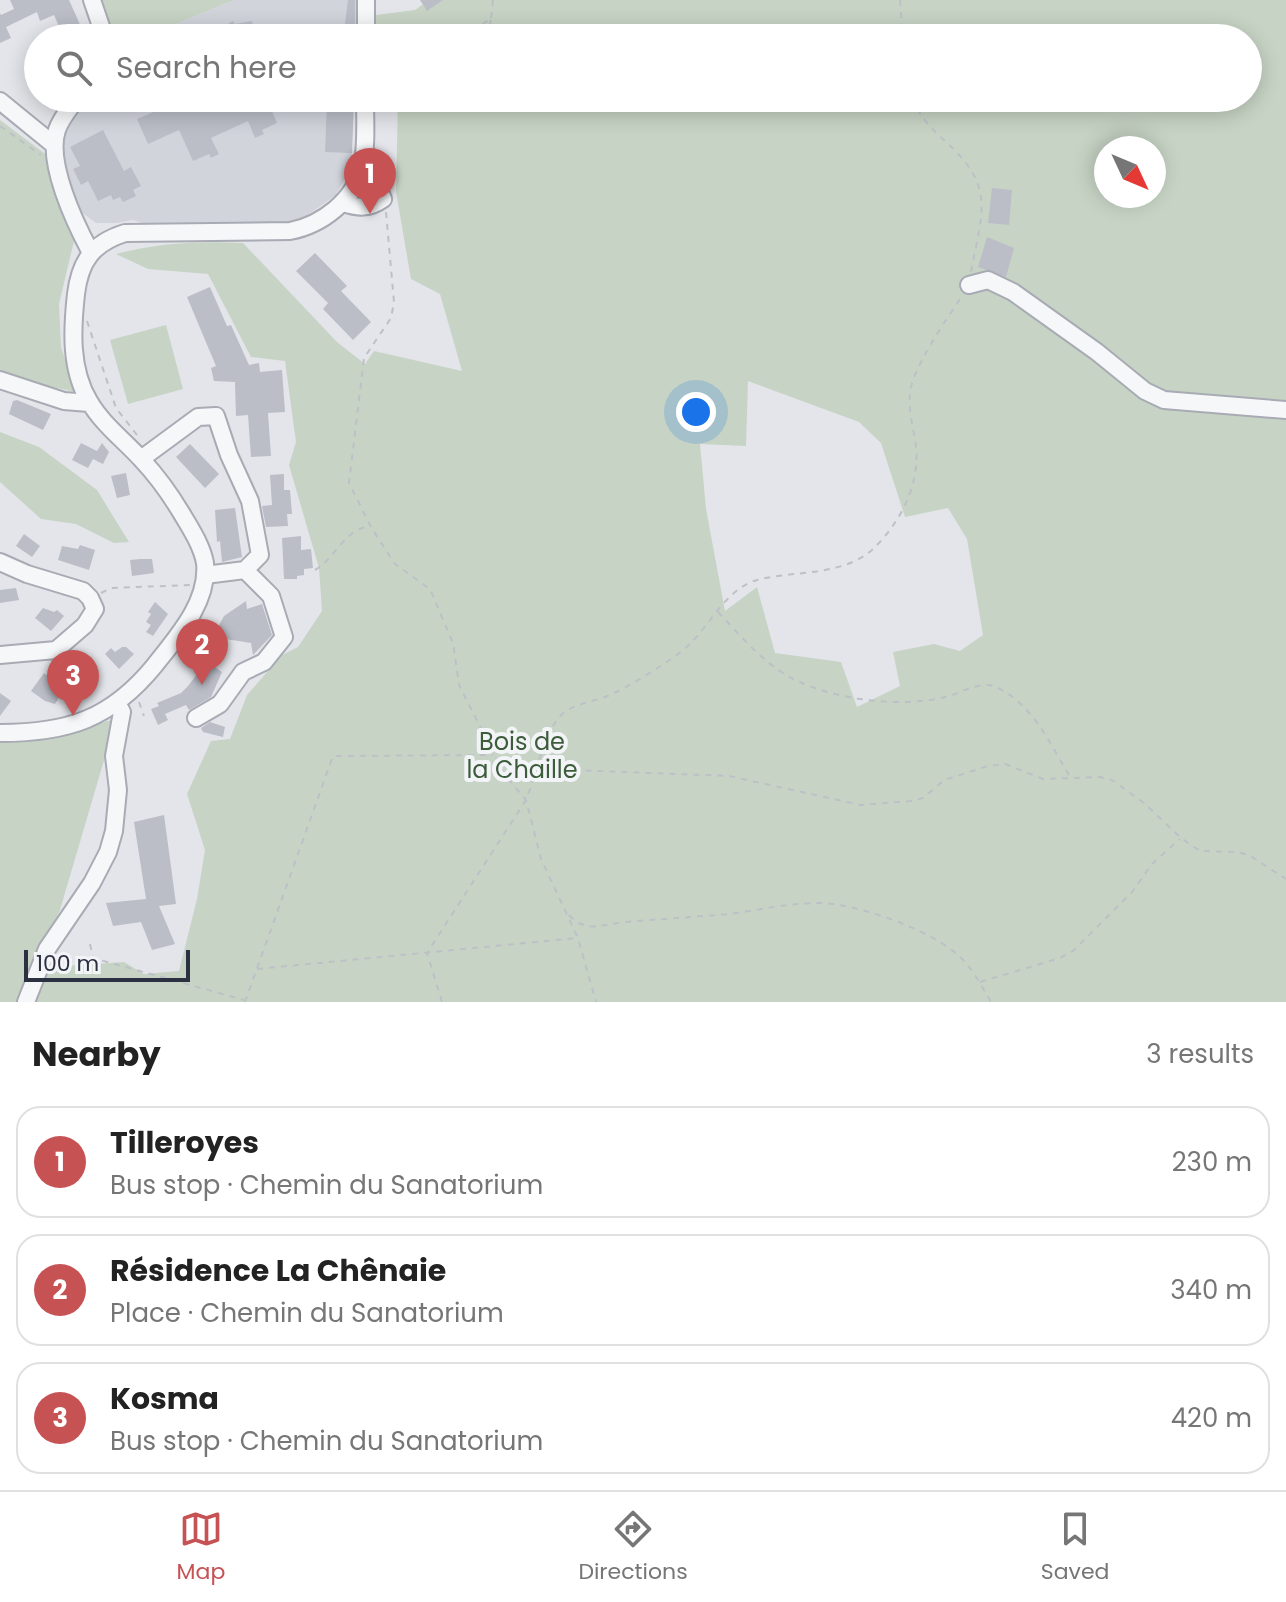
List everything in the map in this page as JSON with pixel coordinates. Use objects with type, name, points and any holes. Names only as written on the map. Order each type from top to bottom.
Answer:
[{"type":"street","points":[[92,0],[100,24]]},
{"type":"street","points":[[366,0],[366,24]]},
{"type":"street","points":[[0,101],[54,145]]},
{"type":"street","points":[[67,112],[54,145],[56,166],[90,251]]},
{"type":"street","points":[[0,733],[41,733],[86,720],[123,704],[182,631],[199,599],[204,580],[200,547],[146,455],[89,403],[79,378],[73,349],[73,326],[77,290],[90,251],[111,237],[125,233],[290,231],[306,228],[343,203],[362,170],[365,112]]},
{"type":"street","points":[[343,203],[370,206],[383,199],[377,184],[362,170]]},
{"type":"street","points":[[969,285],[988,280],[1013,292],[1145,391],[1164,400],[1286,410]]},
{"type":"street","points":[[0,380],[64,401],[89,403]]},
{"type":"street","points":[[146,455],[198,417],[216,416],[229,455],[250,501],[260,555],[245,570],[204,580]]},
{"type":"street","points":[[0,562],[27,574],[83,591],[95,609],[92,616],[56,650],[0,655]]},
{"type":"street","points":[[196,718],[220,704],[243,672],[264,662],[284,637],[271,596],[245,570]]},
{"type":"street","points":[[26,1002],[47,949],[92,883],[111,842],[118,790],[114,756],[123,704]]},
{"type":"path","points":[[490,24],[493,0]]},
{"type":"path","points":[[900,0],[902,24]]},
{"type":"path","points":[[483,24],[491,18]]},
{"type":"path","points":[[442,1002],[427,953],[526,800],[536,776],[537,764],[557,719],[573,707],[610,695],[677,655],[691,644],[741,587],[756,580],[840,566],[873,549],[892,529],[908,500],[916,448],[908,410],[913,380],[969,285],[981,190],[975,173],[931,128],[920,112]]},
{"type":"path","points":[[0,126],[56,166]]},
{"type":"path","points":[[383,199],[394,302],[391,318],[364,358],[349,483],[371,527],[395,564],[430,589],[453,643],[459,685],[504,774],[526,800],[541,859],[578,938],[596,1002]]},
{"type":"path","points":[[86,319],[116,408],[146,455]]},
{"type":"path","points":[[315,570],[324,565],[347,538],[364,526],[371,527]]},
{"type":"path","points":[[90,598],[111,588],[204,580]]},
{"type":"path","points":[[718,612],[781,672],[820,689],[879,703],[897,704],[946,697],[979,685],[995,686],[1018,701],[1037,723],[1071,778]]},
{"type":"path","points":[[123,704],[138,698],[144,716]]},
{"type":"path","points":[[90,944],[93,958],[245,1001],[333,756],[494,755]]},
{"type":"path","points":[[537,764],[573,770],[729,776],[861,805],[923,798],[944,780],[1005,764],[1043,779],[1100,777],[1112,780],[1144,803],[1181,838],[1200,851],[1249,855],[1286,879]]},
{"type":"path","points":[[979,983],[1060,958],[1073,951],[1132,892],[1152,864],[1181,838]]},
{"type":"path","points":[[566,912],[577,924],[593,929],[618,923],[824,903],[880,916],[938,939],[962,958],[991,1002]]},
{"type":"path","points":[[256,970],[578,938]]},
{"type":"shaded area","points":[[234,0],[357,0],[356,24],[176,24]]},
{"type":"shaded area","points":[[75,112],[353,112],[351,167],[336,195],[298,222],[142,223],[133,220],[96,223],[81,212],[60,161],[61,134]]},
{"type":"green space","points":[[96,0],[234,0],[176,24],[105,24]]},
{"type":"green space","name":"Bois de la Chaille","points":[[429,0],[1286,0],[1286,1002],[0,1002],[0,738],[62,735],[111,720],[107,750],[60,910],[36,963],[66,966],[124,962],[144,974],[179,971],[197,899],[205,850],[187,794],[211,741],[230,739],[247,695],[282,655],[298,647],[322,611],[319,568],[289,465],[296,442],[285,361],[251,357],[208,274],[148,269],[116,254],[179,244],[243,243],[337,342],[365,364],[374,351],[462,371],[440,294],[411,279],[396,192],[398,112],[1262,112],[1262,24],[375,24],[376,15],[415,10]],"holes":[[[748,381],[859,422],[881,443],[905,517],[948,508],[967,539],[983,635],[960,651],[934,644],[893,652],[900,686],[857,707],[841,662],[775,653],[757,587],[725,611],[706,509],[700,444],[746,446]]]},
{"type":"green space","points":[[0,120],[48,156],[74,241],[59,304],[61,347],[76,392],[0,376]]},
{"type":"green space","points":[[166,325],[183,389],[128,404],[110,340]]},
{"type":"green space","points":[[0,432],[39,447],[97,490],[129,542],[114,543],[76,524],[41,519],[0,482]]},
{"type":"building","points":[[10,0],[69,0],[80,24],[58,24],[54,15],[40,21],[37,12],[6,27],[11,38],[0,43],[0,13],[14,9]]},
{"type":"building","points":[[348,0],[355,0],[355,24],[345,24]]},
{"type":"building","points":[[420,0],[443,0],[427,11]]},
{"type":"building","points":[[153,112],[272,112],[277,123],[262,130],[264,134],[255,138],[248,121],[211,138],[219,154],[211,158],[209,154],[193,161],[179,130],[148,144],[137,119]]},
{"type":"building","points":[[327,112],[353,112],[352,153],[325,152]]},
{"type":"building","points":[[103,130],[124,171],[131,167],[141,186],[133,190],[136,196],[123,202],[120,197],[113,200],[111,195],[98,201],[88,181],[81,185],[73,169],[80,166],[70,147]]},
{"type":"building","points":[[992,188],[1012,190],[1009,225],[988,223]]},
{"type":"building","points":[[987,237],[1014,248],[1006,277],[978,267]]},
{"type":"building","points":[[315,253],[347,286],[341,291],[371,322],[353,340],[323,309],[328,303],[296,271]]},
{"type":"building","points":[[210,287],[249,365],[259,363],[260,372],[282,370],[285,412],[268,413],[271,456],[251,457],[248,415],[236,416],[235,382],[214,381],[211,368],[216,366],[187,297]]},
{"type":"building","points":[[13,401],[51,414],[43,430],[9,414]]},
{"type":"building","points":[[81,443],[97,451],[102,443],[109,452],[103,464],[93,459],[88,468],[72,460]]},
{"type":"building","points":[[190,444],[219,474],[205,488],[176,457]]},
{"type":"building","points":[[126,473],[130,495],[117,498],[111,476]]},
{"type":"building","points":[[284,474],[284,490],[290,490],[292,514],[287,514],[288,526],[266,527],[262,506],[272,505],[270,475]]},
{"type":"building","points":[[235,508],[242,557],[222,562],[215,510]]},
{"type":"building","points":[[24,534],[40,546],[32,557],[16,546]]},
{"type":"building","points":[[301,536],[301,550],[311,549],[313,568],[304,569],[304,575],[297,576],[297,579],[284,579],[282,538]]},
{"type":"building","points":[[80,545],[95,550],[89,570],[58,560],[62,546],[78,549]]},
{"type":"building","points":[[152,559],[154,573],[132,576],[130,560]]},
{"type":"building","points":[[16,588],[19,600],[0,603],[0,590]]},
{"type":"building","points":[[246,601],[247,609],[262,604],[272,635],[253,655],[251,643],[213,637],[224,616]]},
{"type":"building","points":[[155,602],[168,614],[153,636],[146,632],[151,625],[146,622]]},
{"type":"building","points":[[43,608],[54,612],[57,610],[64,616],[51,631],[35,618]]},
{"type":"building","points":[[122,647],[134,654],[119,669],[105,654],[111,648],[115,652]]},
{"type":"building","points":[[202,654],[215,657],[213,666],[222,672],[211,697],[189,710],[186,705],[165,714],[168,720],[158,725],[151,709],[188,686],[198,673]]},
{"type":"building","points":[[79,657],[95,675],[82,686],[66,668]]},
{"type":"building","points":[[44,673],[60,685],[61,694],[55,704],[31,691]]},
{"type":"building","points":[[0,693],[11,701],[0,716]]},
{"type":"building","points":[[210,722],[225,727],[223,737],[203,732],[201,728]]},
{"type":"building","points":[[164,815],[176,904],[159,906],[175,944],[152,950],[141,922],[113,926],[106,903],[146,899],[134,822]]},
{"type":"place","name":"Tilleroyes","points":[[370,214]]},
{"type":"place","name":"Résidence La Chênaie","points":[[202,685]]},
{"type":"place","name":"Kosma","points":[[73,716]]}]
